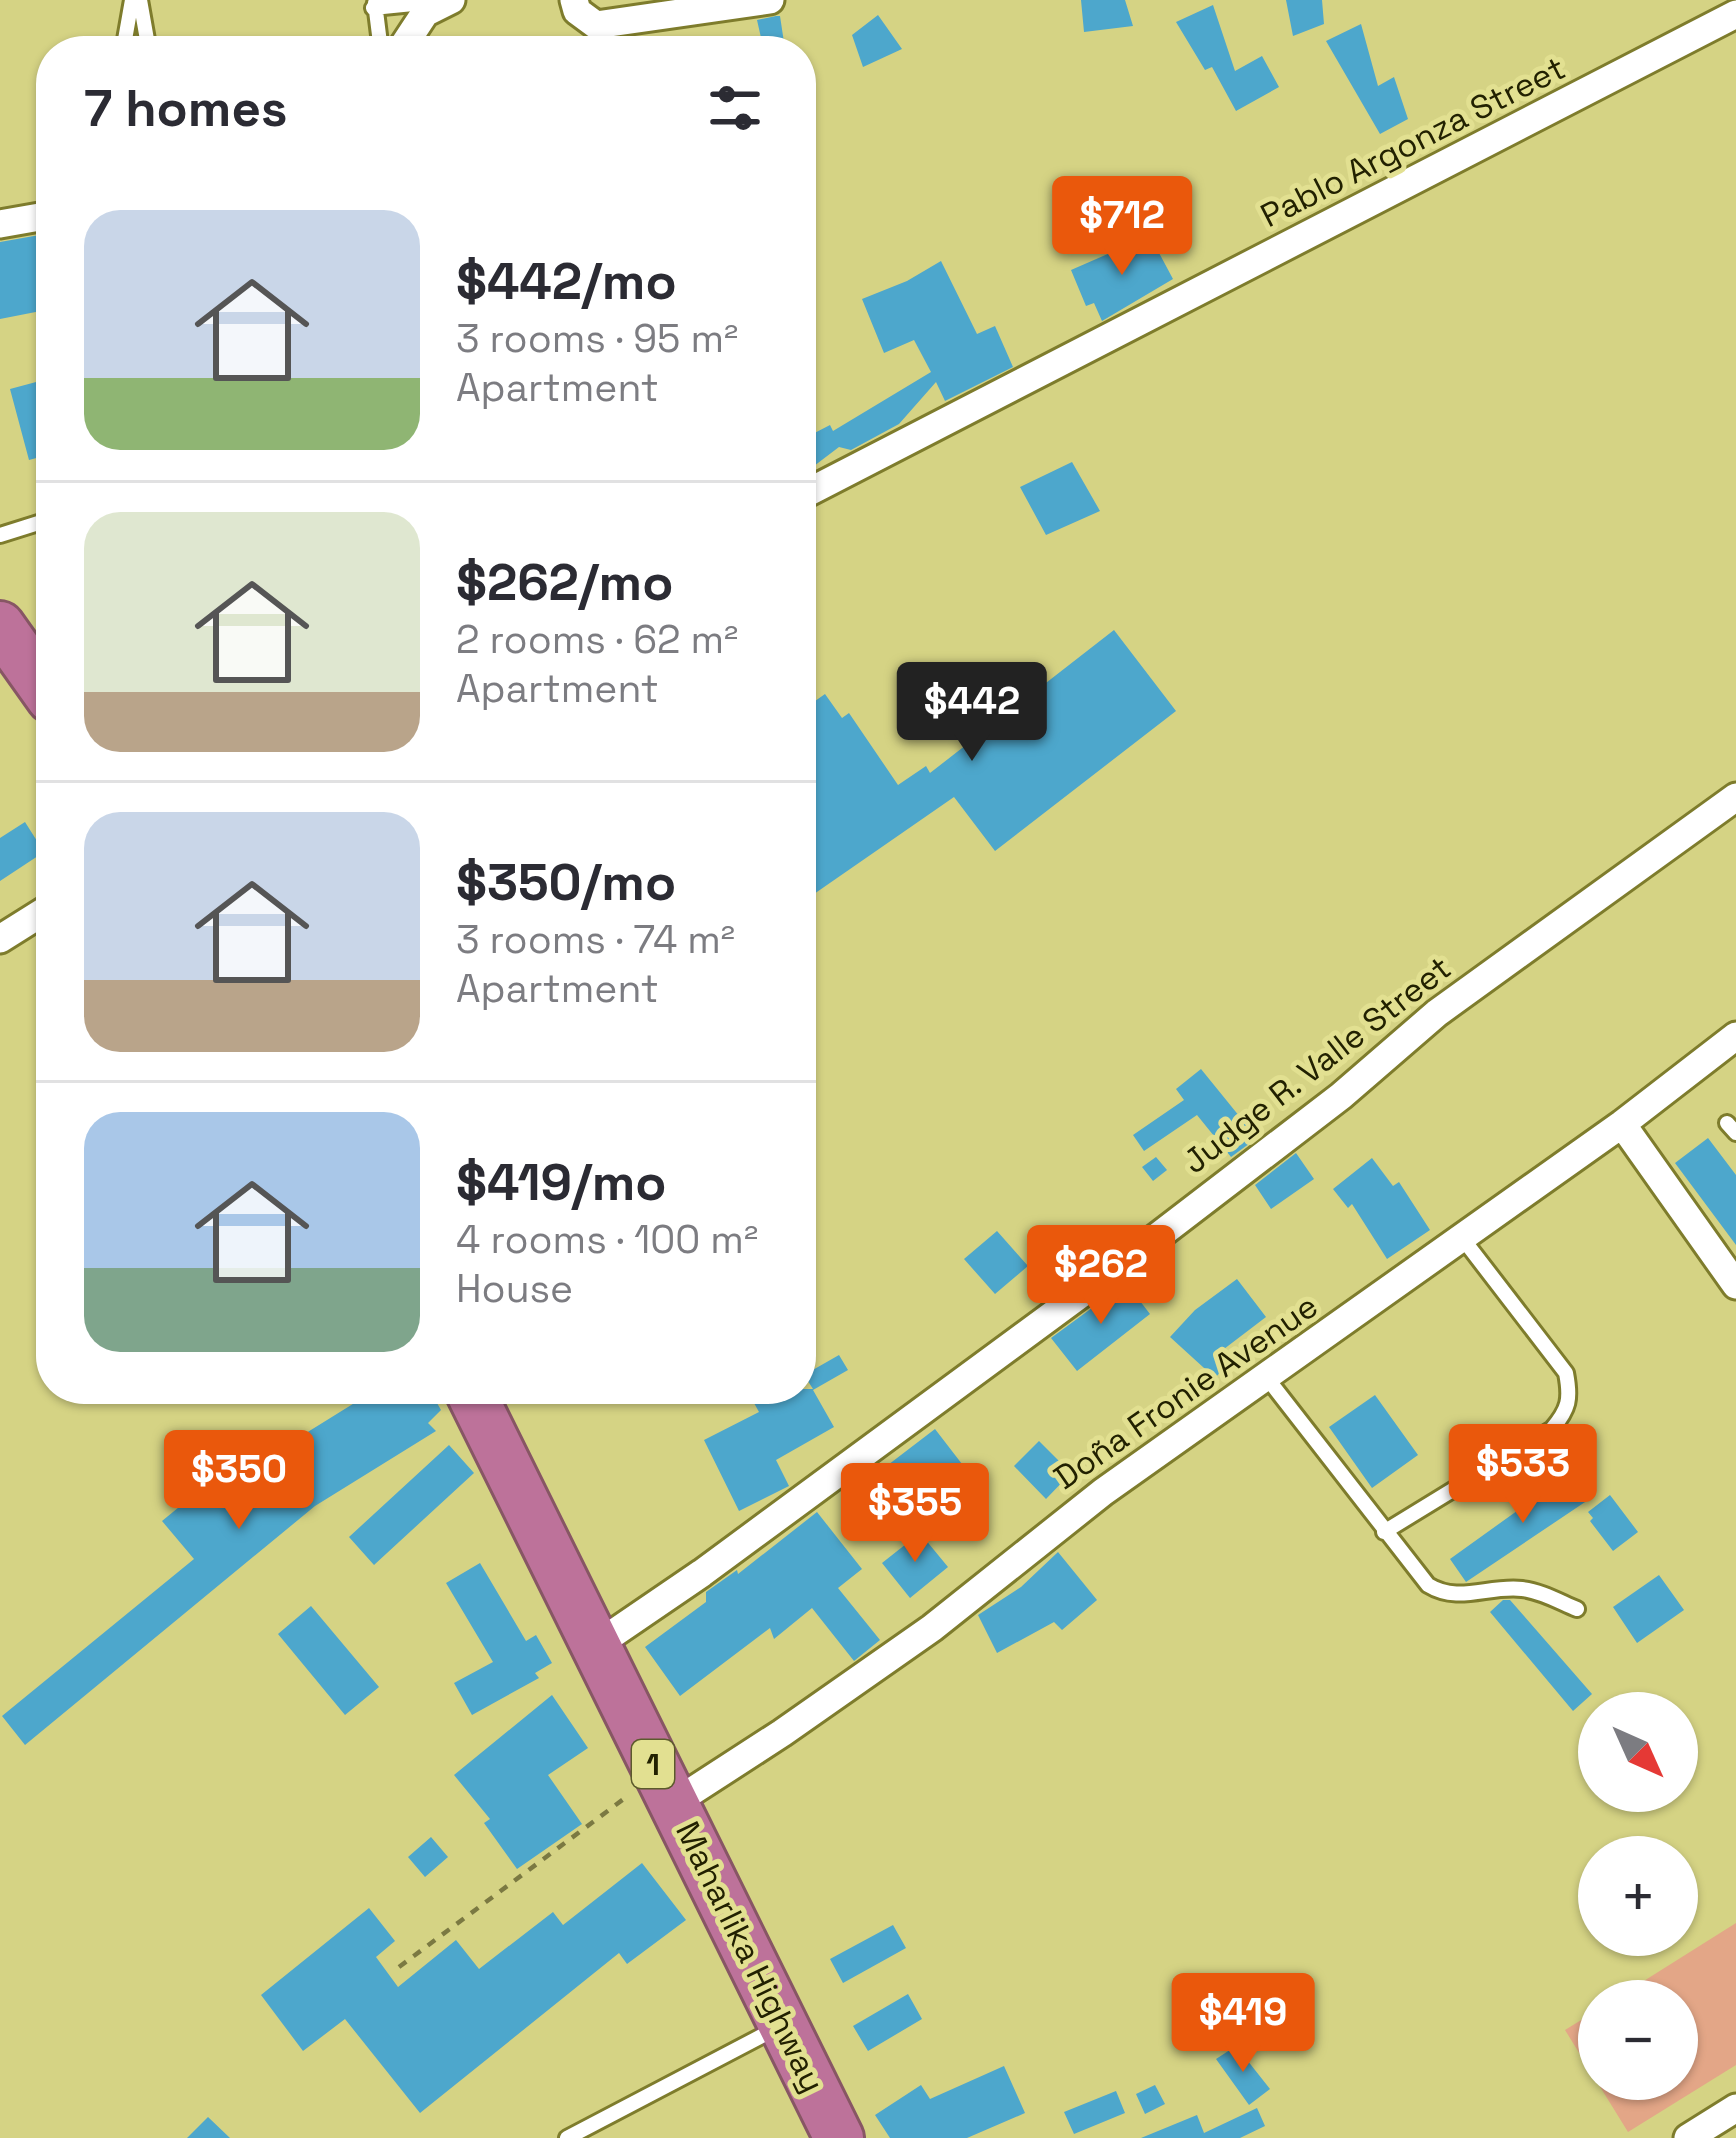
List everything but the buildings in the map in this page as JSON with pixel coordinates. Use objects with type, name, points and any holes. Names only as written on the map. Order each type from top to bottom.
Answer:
[{"type":"highway","points":[[0,626],[36,677]]},
{"type":"highway","name":"Maharlika Highway","points":[[476,1404],[838,2138]]},
{"type":"street","points":[[410,36],[425,13],[450,0]]},
{"type":"street","points":[[574,0],[577,11],[596,26],[770,0]]},
{"type":"street","name":"Pablo Argonza Street","points":[[816,488],[1736,14]]},
{"type":"street","points":[[0,224],[36,218]]},
{"type":"street","name":"Judge R. Valle Street","points":[[596,1646],[1123,1263],[1341,1096],[1437,1013],[1736,797]]},
{"type":"street","points":[[0,938],[36,917]]},
{"type":"street","name":"Doña Fronie Avenue","points":[[666,1788],[782,1733],[932,1628],[1103,1492],[1463,1239],[1736,1036]]},
{"type":"street","points":[[1622,1124],[1736,1285]]},
{"type":"street","points":[[1688,2138],[1736,2108]]},
{"type":"lane","points":[[127,36],[136,0]]},
{"type":"lane","points":[[136,0],[145,36]]},
{"type":"lane","points":[[379,36],[375,4],[450,0]]},
{"type":"lane","points":[[0,535],[36,524]]},
{"type":"lane","points":[[1384,1532],[1552,1429],[1567,1412],[1570,1398],[1565,1373],[1463,1239]]},
{"type":"lane","points":[[1267,1378],[1428,1585],[1444,1595],[1519,1588],[1577,1610]]},
{"type":"lane","points":[[567,2138],[783,2024]]},
{"type":"path","points":[[399,1966],[666,1788]]},
{"type":"shaded area","points":[[1736,1923],[1736,2065],[1698,2089],[1698,1980],[1645,1980],[1684,1956],[1698,1956],[1698,1947]]},
{"type":"shaded area","points":[[1578,2022],[1578,2051],[1565,2030]]},
{"type":"shaded area","points":[[1608,2100],[1680,2100],[1628,2132]]}]
